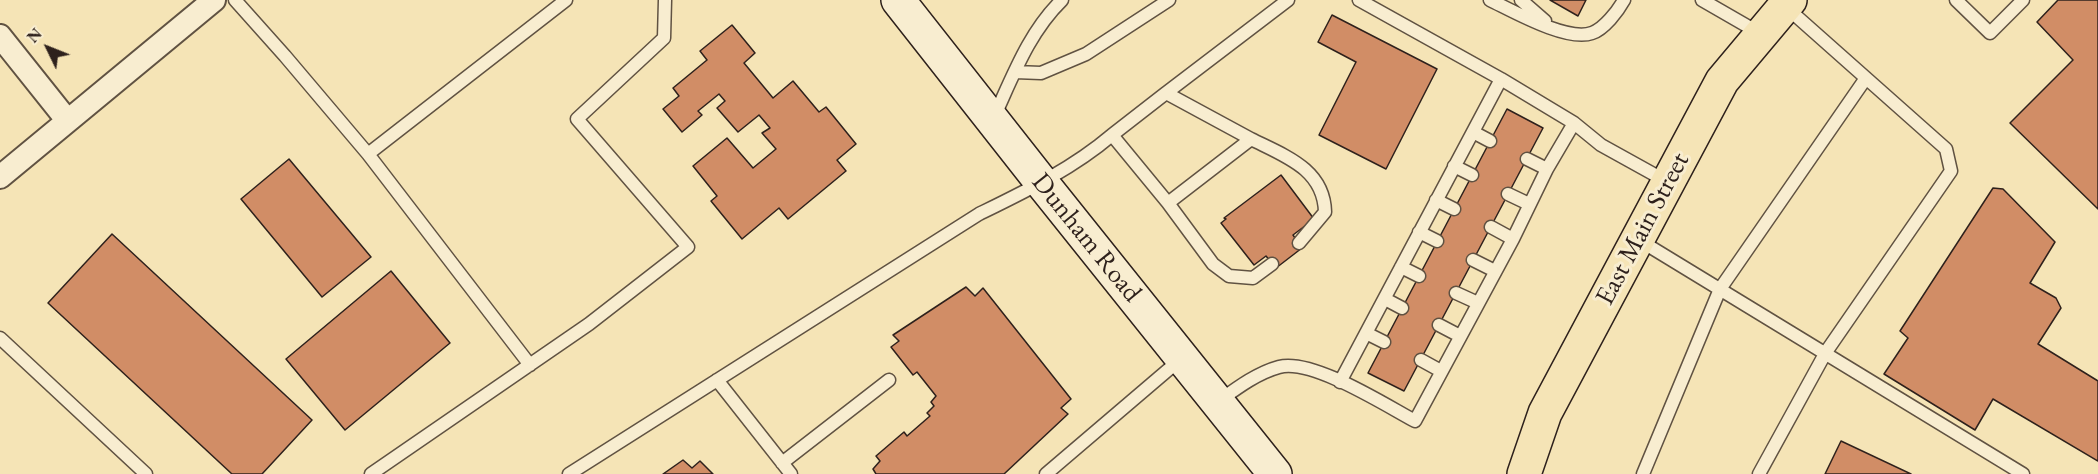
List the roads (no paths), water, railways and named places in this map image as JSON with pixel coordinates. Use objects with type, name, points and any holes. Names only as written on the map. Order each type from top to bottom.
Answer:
[{"type":"main road","name":"East Main Street","points":[[1524,474],[1545,412],[1722,81],[1787,3]]},
{"type":"street","points":[[0,177],[213,0]]},
{"type":"street","name":"Dunham Road","points":[[898,0],[1275,474]]},
{"type":"street","points":[[0,36],[67,120]]},
{"type":"lane","points":[[235,0],[368,154],[530,365]]},
{"type":"lane","points":[[368,154],[567,0]]},
{"type":"lane","points":[[371,474],[589,324],[688,247],[578,119],[664,38],[665,0]]},
{"type":"lane","points":[[993,120],[1036,31],[1047,15],[1062,0]]},
{"type":"lane","points":[[1015,72],[1041,73],[1086,54],[1169,0]]},
{"type":"lane","points":[[568,474],[979,214],[1042,183],[1091,153],[1288,0]]},
{"type":"lane","points":[[1359,0],[1501,79],[1574,123],[1601,145],[1667,181]]},
{"type":"lane","points":[[1490,0],[1557,31],[1571,34],[1592,33],[1617,13],[1624,0]]},
{"type":"lane","points":[[1521,0],[1557,31]]},
{"type":"lane","points":[[1702,0],[1762,34]]},
{"type":"lane","points":[[1956,0],[1990,33],[2023,0]]},
{"type":"lane","points":[[1759,474],[1826,352],[1951,171],[1946,149],[1866,78],[1787,3]]},
{"type":"lane","points":[[1643,474],[1720,289],[1866,78]]},
{"type":"lane","points":[[1340,382],[1501,79]]},
{"type":"lane","points":[[1166,93],[1295,161],[1316,179],[1325,198],[1325,212],[1299,243]]},
{"type":"lane","points":[[1218,402],[1244,383],[1280,366],[1309,368],[1415,421],[1513,238],[1547,169],[1574,123]]},
{"type":"lane","points":[[1473,132],[1490,141]]},
{"type":"lane","points":[[1112,135],[1168,203],[1213,264],[1229,276],[1253,278],[1272,264]]},
{"type":"lane","points":[[1168,203],[1251,139]]},
{"type":"lane","points":[[1527,159],[1547,169]]},
{"type":"lane","points":[[1454,166],[1472,175]]},
{"type":"lane","points":[[1508,194],[1529,204]]},
{"type":"lane","points":[[1436,200],[1454,209]]},
{"type":"lane","points":[[1491,227],[1513,238]]},
{"type":"lane","points":[[1419,232],[1437,241]]},
{"type":"lane","points":[[1638,240],[1826,352],[2023,474]]},
{"type":"lane","points":[[1473,260],[1495,271]]},
{"type":"lane","points":[[1401,267],[1419,276]]},
{"type":"lane","points":[[1456,293],[1478,303]]},
{"type":"lane","points":[[1385,299],[1402,308]]},
{"type":"lane","points":[[1439,325],[1460,336]]},
{"type":"lane","points":[[1366,333],[1384,342]]},
{"type":"lane","points":[[0,338],[146,474]]},
{"type":"lane","points":[[1046,474],[1183,358]]},
{"type":"lane","points":[[1421,360],[1442,371]]},
{"type":"lane","points":[[717,380],[791,474]]},
{"type":"lane","points":[[782,463],[889,380]]}]
